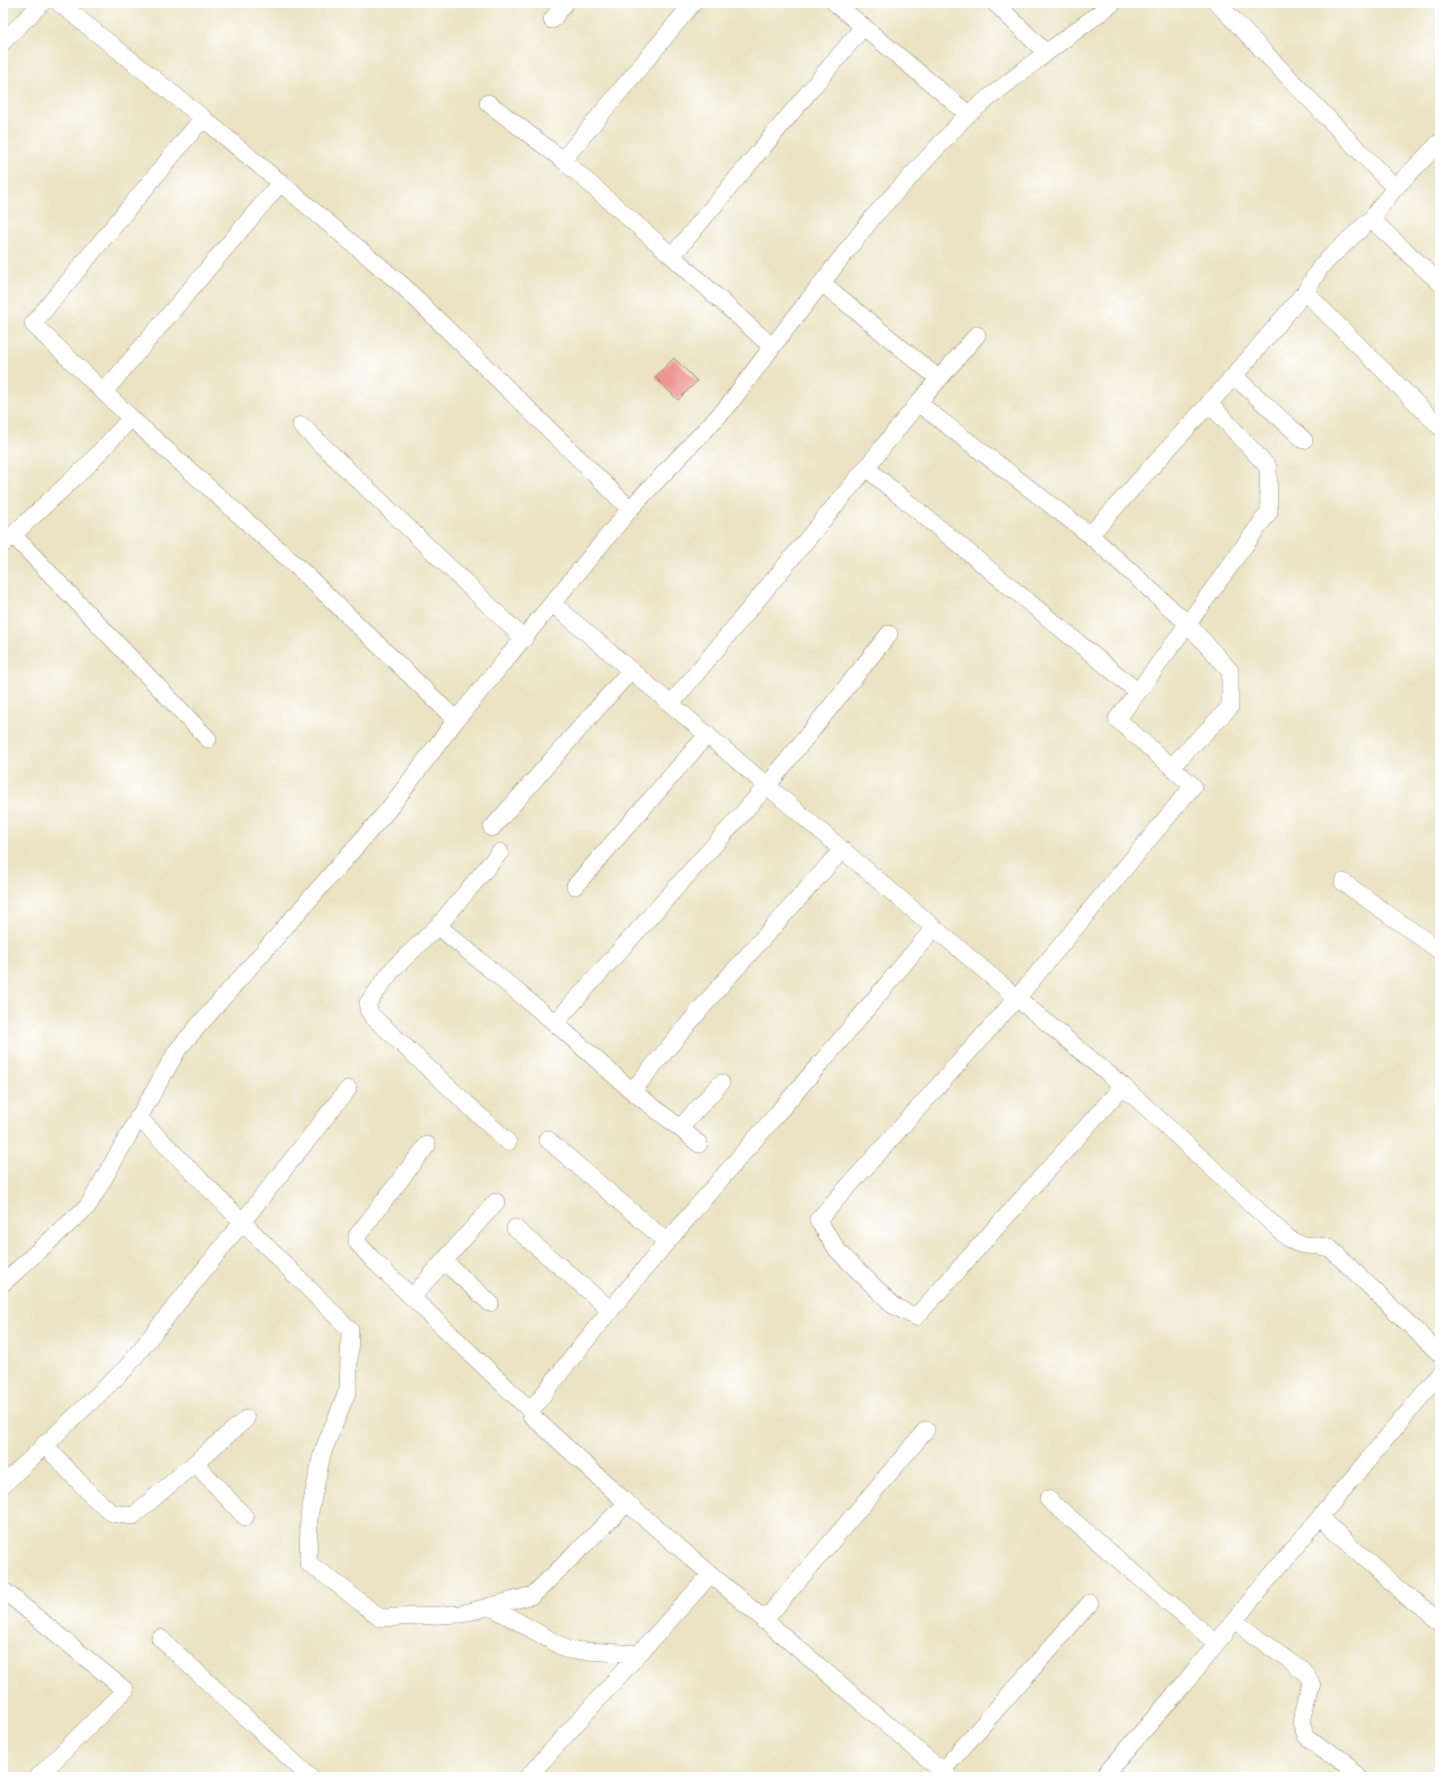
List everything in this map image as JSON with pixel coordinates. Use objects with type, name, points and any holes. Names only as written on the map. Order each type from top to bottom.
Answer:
[{"type":"street","points":[[3,42],[42,3]]},
{"type":"street","points":[[59,3],[204,118],[402,284],[630,509]]},
{"type":"street","points":[[552,20],[565,3]]},
{"type":"street","points":[[563,160],[693,3]]},
{"type":"street","points":[[835,3],[968,114]]},
{"type":"street","points":[[995,3],[1046,53]]},
{"type":"street","points":[[3,1283],[88,1206],[178,1049],[388,810],[456,720],[630,509],[727,407],[873,217],[968,114],[1113,3]]},
{"type":"street","points":[[1217,3],[1395,188]]},
{"type":"street","points":[[672,256],[863,27]]},
{"type":"street","points":[[488,103],[563,160],[772,347]]},
{"type":"street","points":[[204,118],[33,324],[131,418],[303,572],[456,720]]},
{"type":"street","points":[[1090,535],[1234,376],[1305,292],[1322,265],[1371,219],[1395,188],[1440,142]]},
{"type":"street","points":[[104,392],[281,182]]},
{"type":"street","points":[[1371,219],[1440,283]]},
{"type":"street","points":[[822,283],[939,379]]},
{"type":"street","points":[[1305,292],[1440,427]]},
{"type":"street","points":[[672,704],[918,403],[978,335]]},
{"type":"street","points":[[1234,376],[1304,440]]},
{"type":"street","points":[[918,403],[1090,535],[1188,624],[1230,671],[1230,707],[1172,766]]},
{"type":"street","points":[[1123,1086],[916,1317],[894,1306],[838,1251],[818,1220],[1017,998],[1193,786],[1118,719],[1269,512],[1268,467],[1209,403]]},
{"type":"street","points":[[131,418],[87,466],[8,540],[208,739]]},
{"type":"street","points":[[301,425],[524,639]]},
{"type":"street","points":[[866,468],[1138,692]]},
{"type":"street","points":[[553,604],[672,704],[766,786],[1123,1086],[1288,1238],[1296,1244],[1331,1249],[1440,1354]]},
{"type":"street","points":[[555,1023],[766,786],[889,634]]},
{"type":"street","points":[[492,828],[631,670]]},
{"type":"street","points":[[575,886],[707,735]]},
{"type":"street","points":[[632,1091],[721,985],[842,850]]},
{"type":"street","points":[[500,852],[438,926],[393,969],[368,1003],[368,1009],[372,1016],[508,1142]]},
{"type":"street","points":[[1343,882],[1440,951]]},
{"type":"street","points":[[438,926],[555,1023],[632,1091],[699,1144]]},
{"type":"street","points":[[531,1411],[581,1345],[934,928]]},
{"type":"street","points":[[680,1128],[721,1083]]},
{"type":"street","points":[[3,1485],[44,1444],[126,1368],[241,1221],[348,1089]]},
{"type":"street","points":[[138,1117],[350,1330],[348,1390],[322,1454],[310,1516],[308,1563],[380,1618],[460,1614],[533,1595],[627,1503]]},
{"type":"street","points":[[547,1139],[667,1242]]},
{"type":"street","points":[[427,1145],[357,1236],[357,1242],[372,1259],[531,1411],[532,1418],[710,1575],[946,1774],[1090,1603]]},
{"type":"street","points":[[412,1297],[496,1202]]},
{"type":"street","points":[[515,1228],[611,1310]]},
{"type":"street","points":[[444,1261],[490,1303]]},
{"type":"street","points":[[1103,1777],[1184,1684],[1234,1621],[1440,1374]]},
{"type":"street","points":[[44,1444],[92,1496],[107,1509],[112,1513],[133,1516],[246,1419]]},
{"type":"street","points":[[764,1621],[926,1430]]},
{"type":"street","points":[[195,1462],[245,1517]]},
{"type":"street","points":[[1048,1499],[1216,1643]]},
{"type":"street","points":[[1320,1517],[1399,1590],[1440,1621]]},
{"type":"street","points":[[528,1777],[710,1575]]},
{"type":"street","points":[[3,1592],[7,1592],[125,1690],[38,1777]]},
{"type":"street","points":[[490,1606],[568,1650],[639,1654]]},
{"type":"street","points":[[1234,1621],[1308,1674],[1311,1683],[1301,1722],[1306,1736],[1361,1777]]},
{"type":"street","points":[[160,1638],[310,1777]]},
{"type":"building","points":[[674,358],[697,381],[678,400],[655,377]]}]
